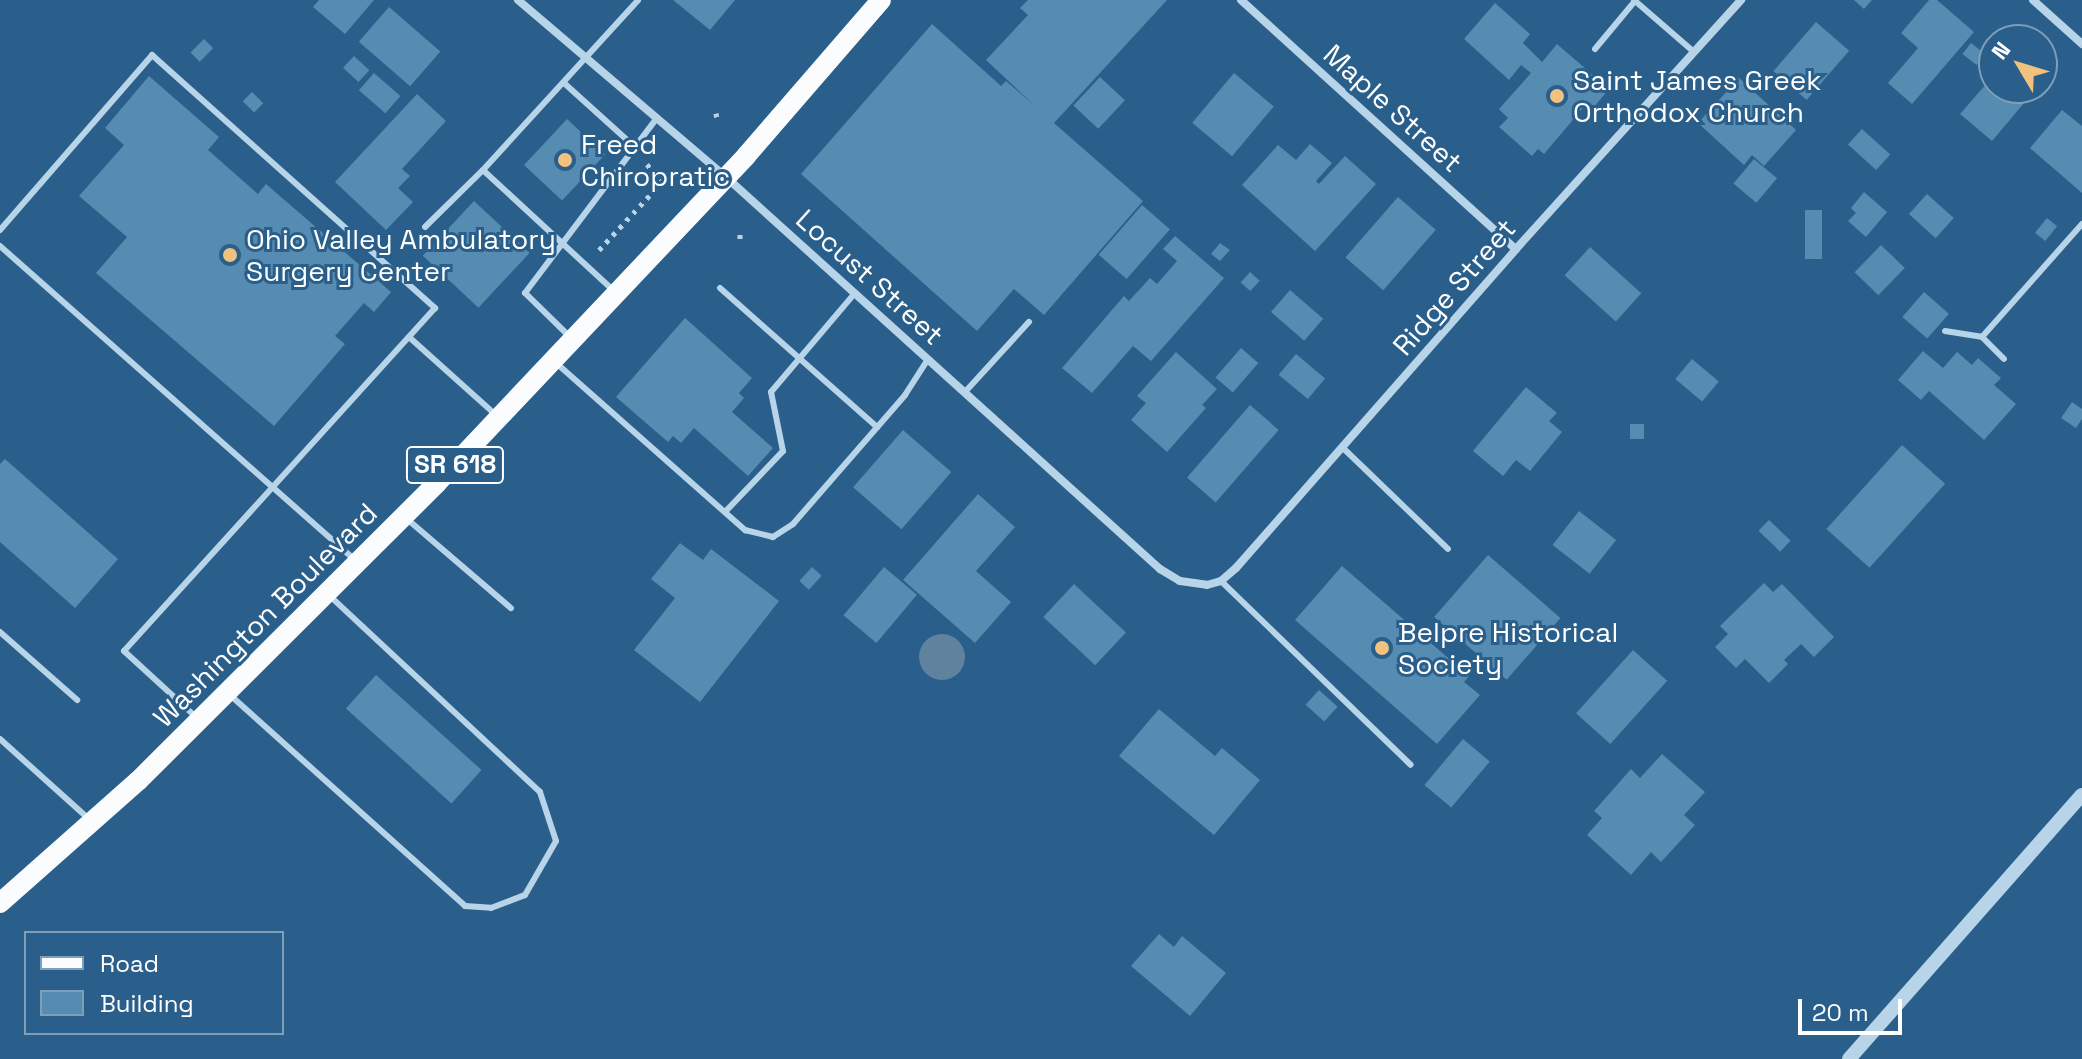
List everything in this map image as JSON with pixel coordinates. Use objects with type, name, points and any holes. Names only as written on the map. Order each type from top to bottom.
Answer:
[{"type":"main road","name":"Washington Boulevard","points":[[0,903],[92,822],[199,720],[404,517],[726,177],[881,0]]},
{"type":"street","name":"Locust Street","points":[[518,0],[726,177],[1160,569],[1192,585],[1221,581]]},
{"type":"street","name":"Maple Street","points":[[1241,0],[1516,249]]},
{"type":"street","name":"Ridge Street","points":[[1221,581],[1741,0]]},
{"type":"street","points":[[2033,0],[2082,44]]},
{"type":"street","points":[[1849,1059],[2082,795]]},
{"type":"lane","points":[[425,227],[483,170],[638,0]]},
{"type":"lane","points":[[1595,49],[1635,0],[1694,52]]},
{"type":"lane","points":[[0,230],[152,55],[435,308],[124,651],[199,720]]},
{"type":"lane","points":[[564,83],[636,148]]},
{"type":"lane","points":[[573,340],[525,293],[657,118]]},
{"type":"lane","points":[[483,170],[617,294]]},
{"type":"lane","points":[[1982,337],[2082,224]]},
{"type":"lane","points":[[0,246],[358,562]]},
{"type":"lane","points":[[720,288],[877,427]]},
{"type":"lane","points":[[725,512],[783,451],[771,392],[855,293]]},
{"type":"lane","points":[[965,392],[1029,322]]},
{"type":"lane","points":[[1945,331],[1982,337],[2004,359]]},
{"type":"lane","points":[[409,337],[499,418]]},
{"type":"lane","points":[[554,360],[745,530],[773,537],[793,524],[905,395],[928,359]]},
{"type":"lane","points":[[1342,447],[1448,549]]},
{"type":"lane","points":[[404,517],[511,608]]},
{"type":"lane","points":[[1221,581],[1411,765]]},
{"type":"lane","points":[[227,693],[465,906],[491,908],[525,895],[556,841],[540,792],[327,593]]},
{"type":"lane","points":[[0,632],[77,700]]},
{"type":"lane","points":[[0,739],[92,822]]},
{"type":"path","points":[[586,265],[661,183]]},
{"type":"water","points":[[942,634],[958,641],[965,657],[958,673],[942,680],[926,673],[919,657],[926,641]]},
{"type":"building","points":[[319,0],[374,0],[345,34],[313,7]]},
{"type":"building","points":[[673,0],[735,0],[710,30]]},
{"type":"building","points":[[1028,0],[1167,0],[1054,123],[1143,201],[1044,315],[1014,289],[977,331],[801,174],[932,24],[1001,86],[1006,81],[1035,106],[986,60],[1028,15],[1020,8]]},
{"type":"building","points":[[1854,0],[1872,0],[1864,9]]},
{"type":"building","points":[[1929,0],[1937,0],[1974,32],[1912,104],[1888,83],[1918,48],[1901,33]]},
{"type":"building","name":"Saint James Greek Orthodox Church","points":[[1495,3],[1530,34],[1523,43],[1542,62],[1557,44],[1609,89],[1594,107],[1588,102],[1544,154],[1538,149],[1532,156],[1499,127],[1508,118],[1499,109],[1531,73],[1521,65],[1509,80],[1464,39]]},
{"type":"building","points":[[389,7],[440,52],[410,86],[359,42]]},
{"type":"building","points":[[1816,22],[1849,51],[1807,100],[1773,71]]},
{"type":"building","points":[[204,39],[213,48],[200,62],[191,52]]},
{"type":"building","points":[[1971,43],[1978,48],[1977,65],[1962,54]]},
{"type":"building","points":[[354,56],[369,70],[358,82],[343,68]]},
{"type":"building","points":[[374,73],[400,96],[385,113],[359,90]]},
{"type":"building","points":[[1234,73],[1274,106],[1232,156],[1192,123]]},
{"type":"building","name":"Ohio Valley Ambulatory Surgery Center","points":[[149,76],[219,137],[208,150],[258,194],[266,184],[391,292],[374,312],[364,303],[335,336],[345,344],[274,426],[96,273],[127,237],[79,196],[124,145],[105,128]]},
{"type":"building","points":[[1100,77],[1125,100],[1098,129],[1073,106]]},
{"type":"building","points":[[1739,78],[1796,130],[1764,166],[1752,155],[1744,165],[1698,123]]},
{"type":"building","points":[[252,92],[263,103],[254,113],[243,101]]},
{"type":"building","points":[[1978,93],[1978,104],[2023,104],[1992,141],[1960,114]]},
{"type":"building","points":[[417,94],[446,121],[402,169],[410,176],[398,188],[413,202],[386,230],[335,182]]},
{"type":"building","points":[[2062,110],[2082,126],[2082,193],[2030,148]]},
{"type":"building","name":"Freed Chiropratic","points":[[567,119],[605,154],[562,201],[524,165]]},
{"type":"building","points":[[1862,129],[1890,154],[1876,170],[1848,145]]},
{"type":"building","points":[[1310,144],[1332,163],[1316,181],[1319,184],[1345,156],[1376,184],[1315,251],[1242,185],[1278,145],[1296,160]]},
{"type":"building","points":[[1754,159],[1777,178],[1756,203],[1733,184]]},
{"type":"building","points":[[1864,192],[1887,212],[1866,237],[1848,221],[1856,213],[1851,208]]},
{"type":"building","points":[[1927,194],[1954,218],[1936,238],[1909,214]]},
{"type":"building","points":[[1398,197],[1436,230],[1383,290],[1346,257]]},
{"type":"building","points":[[474,201],[530,253],[478,308],[423,256]]},
{"type":"building","points":[[1142,205],[1170,229],[1127,279],[1099,255]]},
{"type":"building","points":[[1805,210],[1822,210],[1822,259],[1805,259]]},
{"type":"building","points":[[2047,218],[2057,226],[2045,241],[2035,233]]},
{"type":"building","points":[[1175,236],[1224,278],[1151,361],[1133,346],[1092,393],[1062,368],[1124,296],[1129,301],[1150,278],[1157,284],[1177,261],[1163,249]]},
{"type":"building","points":[[1220,243],[1230,250],[1220,261],[1211,254]]},
{"type":"building","points":[[1881,245],[1905,268],[1878,295],[1855,272]]},
{"type":"building","points":[[1590,247],[1641,293],[1616,321],[1565,275]]},
{"type":"building","points":[[1250,272],[1260,281],[1250,291],[1241,282]]},
{"type":"building","points":[[1290,290],[1323,319],[1304,341],[1271,312]]},
{"type":"building","points":[[1924,292],[1949,314],[1927,339],[1902,317]]},
{"type":"building","points":[[685,318],[752,378],[739,393],[744,398],[732,412],[773,448],[748,476],[694,428],[681,443],[673,436],[668,442],[616,397]]},
{"type":"building","points":[[1241,348],[1258,363],[1233,393],[1215,377]]},
{"type":"building","points":[[1923,351],[1943,368],[1957,352],[1972,365],[1978,358],[2001,378],[1994,385],[2016,404],[1984,440],[1929,391],[1921,400],[1898,380]]},
{"type":"building","points":[[1176,352],[1217,389],[1202,405],[1206,408],[1167,452],[1131,420],[1146,403],[1137,396]]},
{"type":"building","points":[[1296,354],[1325,378],[1308,399],[1279,375]]},
{"type":"building","points":[[1692,359],[1719,381],[1702,401],[1675,379]]},
{"type":"building","points":[[1526,387],[1557,413],[1549,421],[1562,432],[1530,471],[1516,460],[1503,476],[1473,451]]},
{"type":"building","points":[[2072,402],[2082,409],[2082,419],[2076,428],[2061,418]]},
{"type":"building","points":[[1250,405],[1279,430],[1216,502],[1187,477]]},
{"type":"building","points":[[1630,424],[1644,424],[1644,439],[1630,439]]},
{"type":"building","points":[[903,430],[951,472],[901,529],[853,487]]},
{"type":"building","points":[[1902,445],[1945,484],[1869,568],[1826,529]]},
{"type":"building","points":[[5,459],[118,559],[75,608],[0,542],[0,464]]},
{"type":"building","points":[[978,494],[1015,527],[976,571],[1011,602],[975,643],[903,580]]},
{"type":"building","points":[[1579,511],[1616,540],[1590,574],[1553,545]]},
{"type":"building","points":[[1769,520],[1791,541],[1780,552],[1759,531]]},
{"type":"building","points":[[680,543],[703,560],[711,549],[779,601],[700,702],[634,650],[675,598],[651,579]]},
{"type":"building","points":[[1488,555],[1560,618],[1507,680],[1434,617]]},
{"type":"building","name":"Belpre Historical Society","points":[[1342,566],[1469,676],[1464,682],[1480,695],[1437,744],[1295,620]]},
{"type":"building","points":[[812,567],[822,576],[809,590],[799,581]]},
{"type":"building","points":[[884,567],[917,595],[876,643],[844,615]]},
{"type":"building","points":[[1764,583],[1773,592],[1782,584],[1834,637],[1814,657],[1801,644],[1784,660],[1788,664],[1769,683],[1745,659],[1736,668],[1715,647],[1728,634],[1720,626]]},
{"type":"building","points":[[1074,584],[1126,632],[1095,665],[1043,617]]},
{"type":"building","points":[[1633,650],[1667,681],[1610,744],[1576,713]]},
{"type":"building","points":[[376,675],[482,770],[451,803],[346,708]]},
{"type":"building","points":[[1319,690],[1338,707],[1324,722],[1306,705]]},
{"type":"building","points":[[1159,709],[1215,756],[1222,748],[1260,780],[1214,835],[1119,756]]},
{"type":"building","points":[[1463,739],[1490,761],[1451,807],[1424,785]]},
{"type":"building","points":[[1662,754],[1705,792],[1684,815],[1695,825],[1661,862],[1651,852],[1631,875],[1587,835],[1602,818],[1594,811],[1631,769],[1640,778]]},
{"type":"building","points":[[1159,934],[1174,947],[1182,936],[1226,973],[1190,1016],[1131,966]]},
{"type":"place","name":"Saint James Greek Orthodox Church","points":[[1557,96]]},
{"type":"place","name":"Freed Chiropratic","points":[[565,160]]},
{"type":"place","name":"Ohio Valley Ambulatory Surgery Center","points":[[230,255]]},
{"type":"place","name":"Belpre Historical Society","points":[[1382,648]]}]
